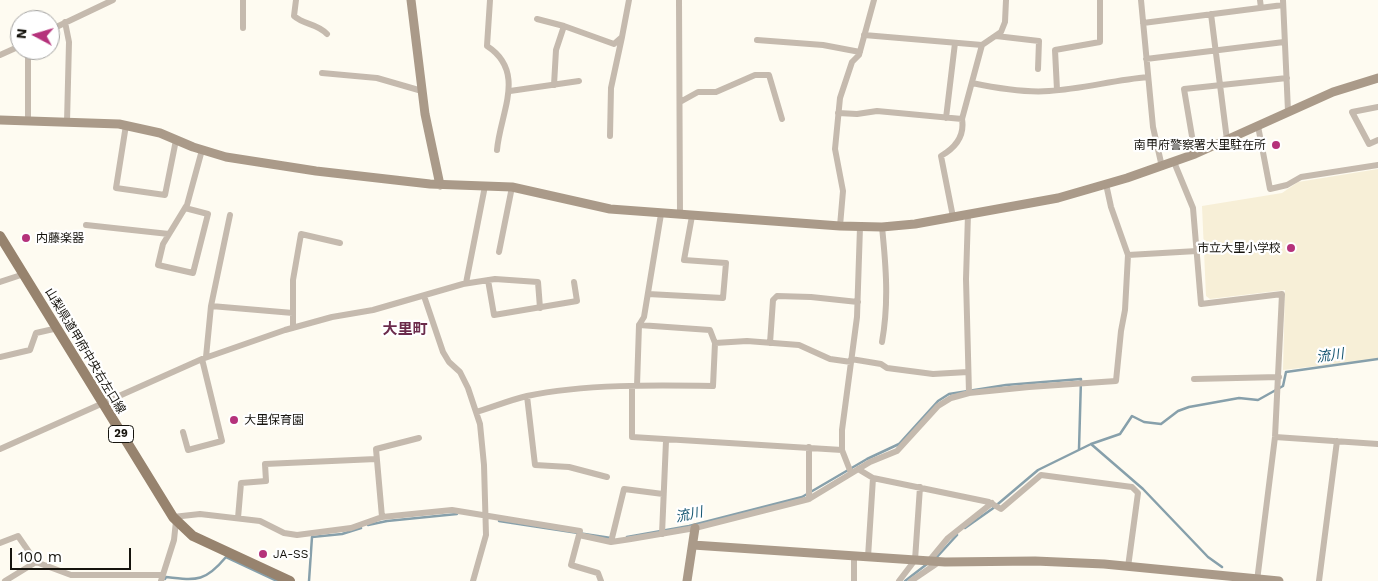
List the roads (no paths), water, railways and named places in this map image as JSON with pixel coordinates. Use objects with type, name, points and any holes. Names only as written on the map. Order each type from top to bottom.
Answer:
[{"type":"main road","name":"山梨県道甲府中央右左口線","points":[[0,236],[58,328],[102,405],[175,519],[193,536],[278,578],[290,581]]},
{"type":"street","points":[[60,25],[113,0]]},
{"type":"street","points":[[243,0],[243,28]]},
{"type":"street","points":[[296,0],[294,16],[301,22],[320,27],[327,34]]},
{"type":"street","points":[[411,0],[422,91],[440,185]]},
{"type":"street","points":[[490,0],[487,46],[499,54],[505,64],[510,91],[499,128],[497,150]]},
{"type":"street","points":[[610,136],[612,88],[629,0]]},
{"type":"street","points":[[679,0],[680,215]]},
{"type":"street","points":[[840,226],[843,191],[836,159],[840,98],[852,62],[860,52],[874,0]]},
{"type":"street","points":[[864,35],[982,45],[1001,32],[1005,22],[1006,0]]},
{"type":"street","points":[[1057,90],[1056,50],[1100,42],[1100,0],[1094,0]]},
{"type":"street","points":[[1141,0],[1152,127],[1162,166]]},
{"type":"street","points":[[1260,0],[1261,8]]},
{"type":"street","points":[[1143,23],[1261,8],[1283,3],[1288,111]]},
{"type":"street","points":[[1211,14],[1227,140]]},
{"type":"street","points":[[537,19],[564,26],[614,44],[622,37]]},
{"type":"street","points":[[65,22],[69,42],[67,122]]},
{"type":"street","points":[[554,85],[556,50],[564,26]]},
{"type":"street","points":[[996,36],[1039,42],[1038,70]]},
{"type":"street","points":[[757,40],[823,45],[860,52]]},
{"type":"street","points":[[1146,59],[1284,42]]},
{"type":"street","points":[[946,118],[954,43]]},
{"type":"street","points":[[953,217],[941,156],[956,146],[964,128],[962,119],[982,45]]},
{"type":"street","points":[[28,60],[28,120]]},
{"type":"street","points":[[322,73],[377,78],[422,91]]},
{"type":"street","points":[[680,102],[698,92],[716,92],[755,75],[769,75],[782,119]]},
{"type":"street","points":[[972,83],[996,88],[1057,90],[1112,80],[1148,76]]},
{"type":"street","points":[[1195,154],[1184,89],[1287,78]]},
{"type":"street","points":[[0,120],[126,125],[160,133],[202,150],[226,156],[316,171],[440,185],[512,187],[610,209],[840,226],[882,227],[953,217],[1058,198],[1106,184],[1195,154],[1288,111],[1353,84],[1378,78]]},
{"type":"street","points":[[510,91],[579,81]]},
{"type":"street","points":[[1378,107],[1352,112],[1369,144],[1378,140]]},
{"type":"street","points":[[838,113],[857,114],[877,111],[962,119]]},
{"type":"street","points":[[126,125],[116,188],[165,195],[176,140]]},
{"type":"street","points":[[1258,126],[1270,189],[1287,185],[1302,177],[1378,165]]},
{"type":"street","points":[[185,208],[208,214],[193,273],[158,265],[163,244],[185,208],[202,150]]},
{"type":"street","points":[[1174,162],[1193,208],[1201,304],[1282,294],[1279,383],[1257,580]]},
{"type":"street","points":[[579,535],[611,542],[695,528],[809,499],[858,469],[897,451],[938,406],[951,398],[969,393],[1116,382],[1120,330],[1125,310],[1128,255],[1111,207],[1106,184]]},
{"type":"street","points":[[466,283],[485,186]]},
{"type":"street","points":[[499,252],[512,187]]},
{"type":"street","points":[[661,214],[644,317],[639,325],[632,437],[666,441],[842,450]]},
{"type":"street","points":[[968,214],[966,280],[969,393]]},
{"type":"street","points":[[183,432],[188,450],[222,441],[204,358],[211,306],[230,215]]},
{"type":"street","points":[[648,294],[723,298],[726,263],[684,260],[692,216]]},
{"type":"street","points":[[86,225],[169,234]]},
{"type":"street","points":[[851,474],[842,450],[858,302],[860,227]]},
{"type":"street","points":[[882,227],[888,285],[887,316],[882,342]]},
{"type":"street","points":[[293,328],[293,280],[301,234],[340,243]]},
{"type":"street","points":[[1128,255],[1197,251]]},
{"type":"street","points":[[0,282],[24,274]]},
{"type":"street","points":[[488,280],[494,315],[577,301],[574,282]]},
{"type":"street","points":[[0,448],[102,405],[204,358],[332,317],[373,310],[402,300],[424,296],[466,283],[488,280],[538,282],[540,308]]},
{"type":"street","points":[[424,296],[443,352],[449,362],[460,372],[476,412],[484,465],[486,514],[485,543],[473,581]]},
{"type":"street","points":[[770,343],[773,300],[777,296],[811,297],[858,302]]},
{"type":"street","points":[[211,306],[293,313]]},
{"type":"street","points":[[476,412],[527,396],[574,390],[713,386],[715,342],[710,330],[639,325]]},
{"type":"street","points":[[0,356],[30,350],[36,333],[58,328]]},
{"type":"street","points":[[715,342],[799,344],[830,359],[881,364],[887,368],[933,374],[968,372]]},
{"type":"street","points":[[1194,379],[1279,383]]},
{"type":"street","points":[[527,396],[535,466],[569,467],[607,477]]},
{"type":"street","points":[[1274,437],[1378,444]]},
{"type":"street","points":[[382,517],[376,449],[419,438]]},
{"type":"street","points":[[662,534],[666,441]]},
{"type":"street","points":[[1319,581],[1337,441]]},
{"type":"street","points":[[809,447],[809,499]]},
{"type":"street","points":[[238,518],[241,483],[266,481],[265,464],[376,459]]},
{"type":"street","points":[[858,469],[873,478],[992,503],[1001,509],[1041,475],[1132,487],[1138,493],[1128,567]]},
{"type":"street","points":[[868,557],[873,478]]},
{"type":"street","points":[[899,581],[915,560],[920,487]]},
{"type":"street","points":[[611,542],[624,489],[663,494]]},
{"type":"street","points":[[911,581],[934,561],[948,538],[992,503]]},
{"type":"street","points":[[0,543],[18,536],[36,562],[71,575],[162,578],[174,540],[175,519],[200,514],[238,518],[260,521],[284,533],[297,535],[351,528],[382,517],[452,510],[486,514],[580,531],[571,565],[598,573],[601,581]]},
{"type":"street","points":[[687,581],[695,528]]},
{"type":"street","points":[[693,545],[934,561],[1035,562],[1128,567],[1279,581]]},
{"type":"street","points":[[854,556],[854,581]]},
{"type":"street","points":[[5,581],[36,562]]},
{"type":"waterway","points":[[1091,444],[1120,434],[1132,416],[1144,422],[1161,424],[1178,411],[1189,407],[1239,398],[1258,400],[1283,386],[1286,372],[1378,359]]},
{"type":"waterway","name":"流川","points":[[627,537],[689,526],[802,497],[867,459],[899,444],[938,401],[949,394],[1006,385],[1081,379],[1079,449]]},
{"type":"waterway","points":[[965,528],[992,509],[1038,470],[1091,444],[1143,489],[1208,557],[1222,567]]},
{"type":"waterway","name":"流川","points":[[368,525],[387,521],[457,514]]},
{"type":"waterway","name":"流川","points":[[499,521],[611,538]]},
{"type":"waterway","name":"流川","points":[[309,581],[312,537],[342,534],[361,528]]},
{"type":"waterway","points":[[936,558],[957,535]]},
{"type":"waterway","name":"流川","points":[[165,579],[166,577],[200,578],[213,571],[226,557],[277,581]]},
{"type":"waterway","points":[[905,581],[927,564]]},
{"type":"place","name":"南甲府警察署大里駐在所","points":[[1276,145]]},
{"type":"place","name":"内藤楽器","points":[[26,238]]},
{"type":"place","name":"市立大里小学校","points":[[1291,248]]},
{"type":"place","name":"大里保育園","points":[[234,420]]},
{"type":"place","name":"JA-SS","points":[[263,554]]},
{"type":"district","name":"大里町","points":[[405,330]]}]
